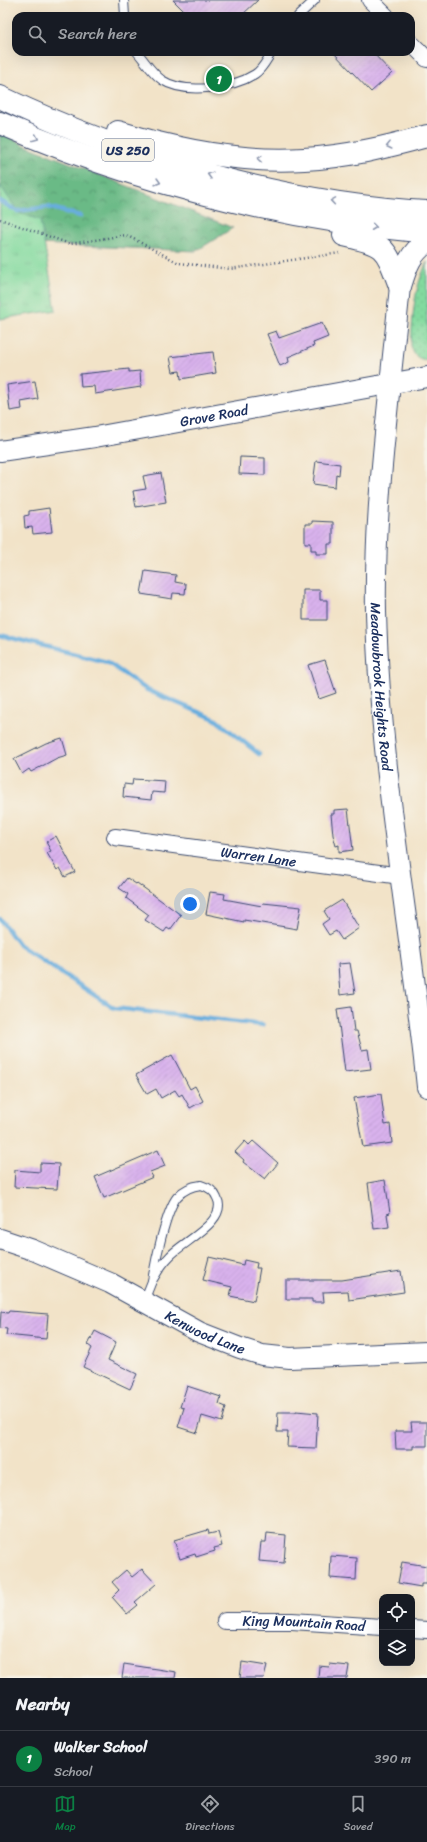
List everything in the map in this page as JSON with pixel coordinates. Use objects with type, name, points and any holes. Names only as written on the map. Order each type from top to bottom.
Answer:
[{"type":"highway","points":[[0,95],[145,140],[222,155],[274,160],[304,160],[351,154],[427,136]]},
{"type":"highway","name":"US 250","points":[[0,95],[83,133],[176,166],[297,195],[359,205],[427,212]]},
{"type":"highway","name":"US 250","points":[[0,123],[48,143],[148,179],[214,197],[305,217],[427,232]]},
{"type":"highway","points":[[305,217],[329,232],[373,242],[380,246],[388,255],[400,286]]},
{"type":"highway","points":[[400,286],[406,264],[410,257],[414,251],[427,242]]},
{"type":"street","points":[[370,0],[382,12]]},
{"type":"street","points":[[415,46],[427,59]]},
{"type":"street","name":"Meadowbrook Heights Road","points":[[400,286],[379,493],[376,553],[376,613],[380,697],[385,758],[419,1009],[427,1087]]},
{"type":"street","name":"Grove Road","points":[[0,451],[95,438],[427,377]]},
{"type":"street","name":"Warren Lane","points":[[115,837],[401,876]]},
{"type":"street","name":"Kenwood Lane","points":[[0,1239],[67,1263],[110,1283],[199,1332],[262,1355],[290,1358],[427,1352]]},
{"type":"street","name":"King Mountain Road","points":[[225,1621],[292,1621],[379,1627]]},
{"type":"street","points":[[415,1629],[427,1630]]},
{"type":"lane","points":[[124,0],[125,12]]},
{"type":"lane","points":[[302,12],[315,0]]},
{"type":"lane","points":[[140,56],[163,80],[178,86],[194,87],[230,85],[259,71],[269,56]]},
{"type":"lane","points":[[144,1302],[152,1281],[155,1263],[170,1208],[182,1192],[193,1186],[201,1185],[208,1188],[218,1200],[219,1208],[216,1216],[206,1228],[170,1256],[152,1281]]},
{"type":"path","points":[[0,219],[70,244],[126,235],[179,263],[230,269],[342,253]]},
{"type":"green space","points":[[0,131],[22,144],[233,228],[196,251],[39,244],[0,253]]},
{"type":"green space","points":[[0,185],[19,213],[40,220],[56,310],[0,319]]},
{"type":"green space","points":[[427,262],[427,360],[416,356],[411,345],[416,293]]},
{"type":"building","points":[[173,0],[258,0],[245,12],[185,12]]},
{"type":"building","points":[[337,56],[376,56],[392,73],[371,92]]},
{"type":"building","points":[[322,323],[328,337],[313,343],[314,346],[288,357],[289,362],[280,366],[267,334],[276,331],[279,338]]},
{"type":"building","points":[[213,352],[216,373],[181,379],[180,371],[173,372],[170,357]]},
{"type":"building","points":[[129,369],[129,372],[140,371],[141,387],[95,394],[94,386],[81,387],[80,374]]},
{"type":"building","points":[[35,381],[38,399],[21,402],[22,409],[10,411],[7,385]]},
{"type":"building","points":[[240,457],[265,458],[265,475],[239,474]]},
{"type":"building","points":[[316,461],[340,464],[339,475],[336,474],[335,487],[313,484]]},
{"type":"building","points":[[161,473],[166,502],[136,507],[133,491],[146,489],[143,476]]},
{"type":"building","points":[[49,508],[52,532],[33,534],[32,527],[25,528],[24,516],[29,515],[29,511]]},
{"type":"building","points":[[312,521],[333,522],[333,544],[328,544],[328,554],[316,554],[316,550],[311,550],[311,543],[305,543],[305,524],[312,524]]},
{"type":"building","points":[[145,571],[176,575],[175,582],[186,584],[185,594],[173,593],[172,599],[141,594]]},
{"type":"building","points":[[303,590],[320,590],[320,600],[327,600],[327,620],[303,620]]},
{"type":"building","points":[[325,660],[336,693],[319,699],[308,665]]},
{"type":"building","points":[[62,738],[67,755],[57,758],[31,772],[29,769],[22,774],[14,759],[46,743]]},
{"type":"building","points":[[133,779],[165,781],[164,793],[152,792],[151,800],[123,797],[124,784],[132,785]]},
{"type":"building","points":[[348,809],[353,850],[339,852],[339,845],[336,846],[333,835],[331,814],[334,814],[334,810]]},
{"type":"building","points":[[56,836],[75,872],[65,877],[60,868],[57,870],[47,853],[51,851],[46,842]]},
{"type":"building","points":[[127,878],[136,884],[137,883],[181,915],[170,930],[167,928],[164,932],[145,920],[149,915],[126,898],[128,894],[119,888]]},
{"type":"building","points":[[210,892],[225,894],[224,899],[262,906],[263,903],[301,907],[297,929],[244,920],[244,922],[206,914]]},
{"type":"building","points":[[342,900],[359,928],[342,940],[336,931],[329,935],[322,924],[329,919],[324,911]]},
{"type":"building","points":[[350,963],[355,993],[340,995],[338,964]]},
{"type":"building","points":[[351,1007],[354,1031],[357,1031],[362,1050],[368,1049],[371,1069],[345,1072],[337,1009]]},
{"type":"building","points":[[172,1055],[190,1089],[195,1086],[203,1101],[190,1108],[182,1094],[179,1096],[175,1090],[161,1098],[156,1089],[147,1094],[136,1075]]},
{"type":"building","points":[[381,1094],[385,1125],[390,1124],[392,1143],[363,1147],[354,1098]]},
{"type":"building","points":[[245,1141],[249,1145],[253,1141],[278,1163],[265,1179],[243,1162],[244,1160],[235,1152]]},
{"type":"building","points":[[158,1150],[165,1166],[150,1172],[153,1177],[104,1198],[95,1177]]},
{"type":"building","points":[[40,1163],[59,1164],[57,1189],[14,1187],[15,1170],[40,1172]]},
{"type":"building","points":[[385,1180],[390,1213],[387,1214],[389,1227],[374,1229],[368,1183]]},
{"type":"building","points":[[209,1257],[243,1265],[244,1260],[257,1263],[256,1268],[260,1268],[254,1301],[230,1296],[232,1287],[203,1280]]},
{"type":"building","points":[[401,1271],[404,1292],[349,1300],[348,1291],[323,1292],[324,1302],[312,1302],[312,1299],[286,1299],[286,1280],[342,1280]]},
{"type":"building","points":[[9,1311],[48,1314],[46,1339],[6,1335],[7,1329],[0,1328],[1,1312],[8,1313]]},
{"type":"building","points":[[95,1331],[116,1342],[108,1360],[137,1374],[130,1389],[83,1367],[92,1348],[88,1345]]},
{"type":"building","points":[[187,1386],[221,1397],[219,1404],[226,1407],[222,1422],[202,1416],[197,1433],[178,1427],[184,1408],[180,1407]]},
{"type":"building","points":[[296,1411],[318,1413],[316,1448],[287,1447],[288,1432],[277,1432],[278,1412]]},
{"type":"building","points":[[411,1422],[427,1422],[427,1446],[413,1446],[413,1449],[396,1449],[395,1431],[412,1431]]},
{"type":"building","points":[[208,1530],[209,1534],[218,1532],[222,1546],[214,1548],[215,1551],[196,1557],[195,1554],[180,1559],[174,1540]]},
{"type":"building","points":[[267,1533],[286,1535],[284,1563],[259,1561],[261,1542],[266,1542]]},
{"type":"building","points":[[331,1556],[357,1558],[356,1580],[330,1578]]},
{"type":"building","points":[[402,1562],[427,1566],[427,1584],[421,1584],[421,1587],[398,1583]]},
{"type":"building","points":[[142,1569],[156,1584],[135,1602],[138,1605],[127,1614],[112,1597],[119,1590],[112,1582],[126,1570],[132,1577]]},
{"type":"building","points":[[242,1662],[267,1666],[264,1678],[240,1678]]},
{"type":"building","points":[[124,1664],[176,1672],[175,1678],[122,1678]]},
{"type":"building","points":[[330,1664],[349,1666],[347,1678],[318,1678],[319,1666],[329,1667]]},
{"type":"waterway","points":[[0,201],[17,211],[48,207],[80,216]]},
{"type":"waterway","points":[[0,635],[107,662],[147,690],[215,719],[259,754]]},
{"type":"waterway","points":[[0,919],[19,945],[114,1008],[263,1025]]},
{"type":"place","name":"Walker School","points":[[219,79]]}]
